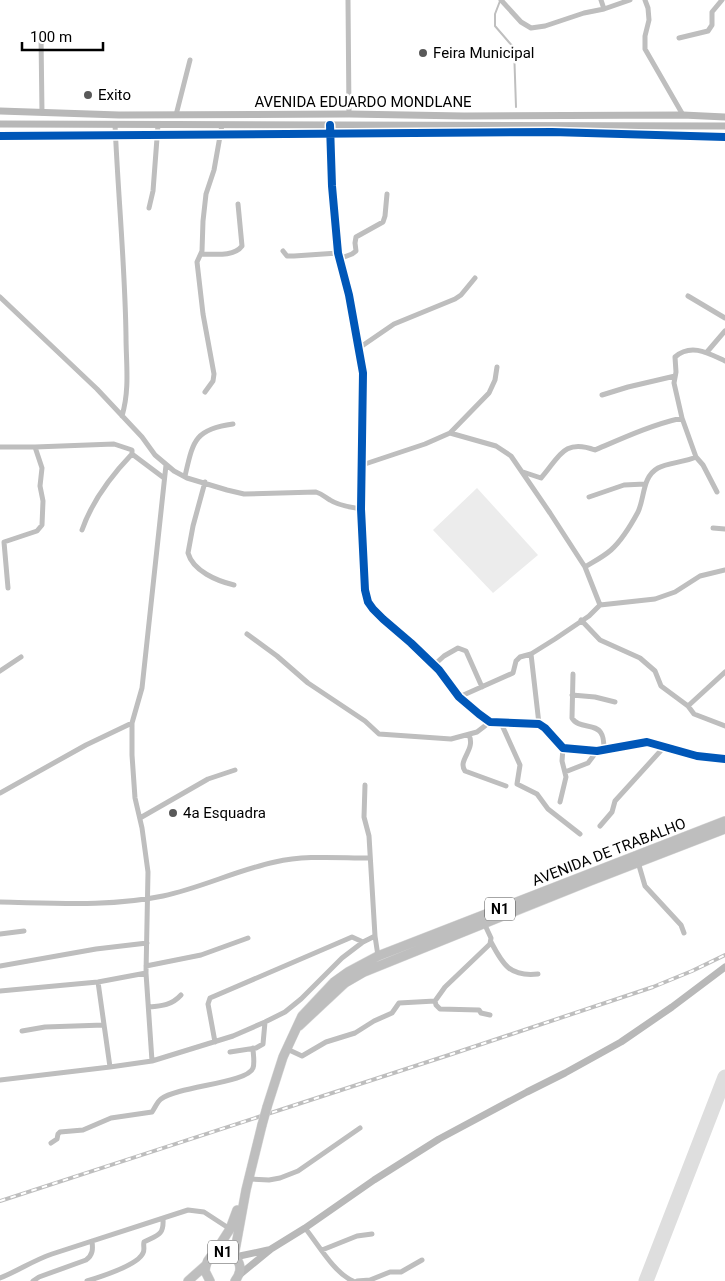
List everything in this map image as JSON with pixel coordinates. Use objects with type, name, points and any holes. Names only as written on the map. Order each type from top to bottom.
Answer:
[{"type":"highway","name":"AVENIDA DE TRABALHO","points":[[589,878],[638,862],[725,822]]},
{"type":"highway","name":"AVENIDA DE TRABALHO","points":[[287,1049],[297,1028],[345,983],[380,960],[669,847],[725,829]]},
{"type":"highway","name":"AVENIDA DE TRABALHO","points":[[439,937],[484,923],[523,904]]},
{"type":"highway","name":"N1","points":[[235,1257],[237,1230],[262,1125],[276,1076],[287,1049]]},
{"type":"highway","name":"N1","points":[[188,1281],[206,1265],[230,1229],[246,1190]]},
{"type":"highway","name":"N1","points":[[214,1254],[225,1252],[235,1257],[239,1264],[237,1279]]},
{"type":"highway","name":"N1","points":[[206,1265],[207,1276],[210,1281]]},
{"type":"main road","name":"AVENIDA EDUARDO MONDLANE","points":[[0,111],[143,115],[683,115],[725,117]]},
{"type":"main road","points":[[349,114],[349,125]]},
{"type":"main road","points":[[142,125],[143,115]]},
{"type":"main road","name":"AVENIDA EDUARDO MONDLANE","points":[[0,124],[725,126]]},
{"type":"main road","points":[[237,1279],[271,1249],[374,1180],[439,1139],[621,1042],[725,967]]},
{"type":"main road","points":[[235,1257],[271,1249]]},
{"type":"street","points":[[348,0],[349,114]]},
{"type":"street","points":[[501,0],[521,22],[531,28],[545,26],[630,0]]},
{"type":"street","points":[[601,0],[604,9]]},
{"type":"street","points":[[645,0],[649,20],[645,36],[646,49],[683,115]]},
{"type":"street","points":[[679,38],[708,31],[712,25],[712,12],[723,2]]},
{"type":"street","points":[[42,36],[42,113]]},
{"type":"street","points":[[176,115],[190,60]]},
{"type":"street","points":[[115,124],[124,251],[128,388],[122,416]]},
{"type":"street","points":[[330,124],[332,186],[338,253],[349,295],[359,348],[363,389],[361,509],[365,590],[368,602],[382,619],[434,665],[459,697],[490,722],[539,724],[563,748],[597,751],[647,742],[697,756],[725,759]]},
{"type":"street","points":[[149,208],[153,191],[158,125]]},
{"type":"street","points":[[205,392],[213,381],[214,374],[203,314],[197,262],[201,254],[206,194],[214,170],[222,125]]},
{"type":"street","points":[[0,136],[220,136],[552,132],[725,138]]},
{"type":"street","points":[[339,259],[356,251],[356,237],[383,222],[387,194]]},
{"type":"street","points":[[201,254],[232,253],[240,250],[242,246],[238,204]]},
{"type":"street","points":[[283,251],[287,256],[338,253]]},
{"type":"street","points":[[359,348],[394,324],[456,299],[475,278]]},
{"type":"street","points":[[688,296],[725,318]]},
{"type":"street","points":[[0,297],[37,330],[122,416],[166,465],[174,471],[227,490],[244,494],[316,492],[338,504],[361,509]]},
{"type":"street","points":[[708,352],[725,331]]},
{"type":"street","points":[[717,492],[703,465],[696,457],[682,418],[674,382],[675,357],[682,352],[694,350],[708,352],[725,361]]},
{"type":"street","points":[[362,465],[425,444],[450,433],[489,393],[495,380],[497,367]]},
{"type":"street","points":[[602,394],[628,386],[675,376]]},
{"type":"street","points":[[522,472],[541,478],[560,453],[570,446],[585,446],[595,450],[617,439],[663,422],[682,418]]},
{"type":"street","points":[[186,476],[195,440],[206,431],[233,424]]},
{"type":"street","points":[[450,433],[496,446],[510,456],[585,567],[600,605]]},
{"type":"street","points":[[0,447],[114,444],[132,450],[132,454],[164,478]]},
{"type":"street","points":[[8,588],[4,542],[37,531],[42,525],[43,501],[40,486],[42,468],[35,447]]},
{"type":"street","points":[[82,530],[88,512],[110,478],[132,454]]},
{"type":"street","points":[[585,567],[611,550],[621,538],[642,502],[645,484],[658,468],[686,462],[696,457]]},
{"type":"street","points":[[152,1060],[146,974],[149,898],[147,862],[136,798],[132,756],[132,722],[142,688],[166,465]]},
{"type":"street","points":[[205,482],[193,526],[189,557],[208,574],[218,580],[234,585]]},
{"type":"street","points":[[590,497],[624,485],[645,484]]},
{"type":"street","points":[[713,528],[725,528]]},
{"type":"street","points":[[459,697],[513,673],[516,661],[520,657],[531,654],[580,620],[589,616],[600,605],[655,599],[675,592],[700,576],[725,570]]},
{"type":"street","points":[[580,620],[600,640],[640,658],[655,671],[662,686],[688,706],[694,714],[725,726]]},
{"type":"street","points":[[247,634],[277,656],[308,683],[365,721],[379,734],[451,739],[477,732],[490,722]]},
{"type":"street","points":[[434,665],[444,656],[458,648],[462,648],[466,651],[482,687]]},
{"type":"street","points":[[531,654],[538,700],[539,724]]},
{"type":"street","points":[[0,671],[21,657]]},
{"type":"street","points":[[688,706],[725,672]]},
{"type":"street","points":[[573,674],[572,718],[574,722],[599,730],[602,733],[604,750]]},
{"type":"street","points":[[572,695],[596,697],[615,702]]},
{"type":"street","points":[[0,793],[86,745],[132,722]]},
{"type":"street","points":[[501,723],[520,765],[517,784],[537,794],[548,809],[580,834]]},
{"type":"street","points":[[469,735],[471,748],[462,764],[465,771],[506,786]]},
{"type":"street","points":[[600,826],[612,812],[615,801],[665,746]]},
{"type":"street","points":[[560,802],[566,782],[562,761],[563,748]]},
{"type":"street","points":[[565,772],[588,763],[597,751]]},
{"type":"street","points":[[140,818],[208,779],[235,770]]},
{"type":"street","points":[[365,785],[364,817],[369,836],[375,936],[380,960]]},
{"type":"street","points":[[0,902],[74,903],[125,901],[165,896],[243,870],[277,862],[323,857],[370,858]]},
{"type":"street","points":[[638,862],[645,886],[681,925],[684,933]]},
{"type":"street","points":[[484,923],[491,942],[500,958],[511,970],[524,974],[538,974]]},
{"type":"street","points":[[0,934],[24,931]]},
{"type":"street","points":[[0,1080],[110,1068],[152,1060],[215,1042],[265,1022],[291,1008],[342,958],[363,942],[375,936]]},
{"type":"street","points":[[215,1042],[208,1004],[210,998],[352,937],[363,942]]},
{"type":"street","points":[[146,966],[201,955],[248,938]]},
{"type":"street","points":[[287,1049],[302,1056],[326,1042],[355,1033],[374,1021],[392,1014],[399,1003],[435,1001],[446,987],[491,942]]},
{"type":"street","points":[[0,966],[96,949],[146,943]]},
{"type":"street","points":[[0,991],[98,982],[146,974]]},
{"type":"street","points":[[98,982],[110,1068]]},
{"type":"street","points":[[148,1007],[166,1005],[175,1001],[181,995]]},
{"type":"street","points":[[435,1001],[436,1006],[440,1010],[479,1010],[481,1013],[490,1015]]},
{"type":"street","points":[[230,1052],[253,1048],[263,1044],[265,1022]]},
{"type":"street","points":[[22,1031],[45,1027],[104,1025]]},
{"type":"street","points":[[51,1143],[57,1139],[60,1132],[83,1130],[111,1118],[152,1112],[160,1099],[172,1094],[194,1087],[228,1081],[246,1074],[252,1071],[253,1048]]},
{"type":"street","points":[[249,1179],[269,1180],[298,1172],[360,1128]]},
{"type":"street","points":[[0,1278],[17,1271],[35,1260],[188,1210],[204,1212],[230,1229]]},
{"type":"street","points":[[87,1281],[126,1266],[140,1258],[144,1252],[144,1242],[160,1233],[163,1229],[163,1219]]},
{"type":"street","points":[[305,1228],[345,1280],[353,1281]]},
{"type":"street","points":[[322,1250],[357,1236],[372,1234]]},
{"type":"street","points":[[33,1281],[89,1258],[93,1250],[92,1241]]},
{"type":"street","points":[[357,1281],[370,1280],[390,1272],[401,1272],[422,1260]]},
{"type":"street","points":[[384,1274],[387,1281]]},
{"type":"shaded area","points":[[477,488],[538,555],[493,593],[433,530]]},
{"type":"waterway","points":[[500,1],[495,14],[495,26],[514,48],[516,107]]},
{"type":"taxiway","points":[[646,1281],[725,1077]]},
{"type":"railway","points":[[0,1201],[653,987],[725,955]]},
{"type":"cycle path","points":[[330,125],[332,186],[338,253],[349,295],[363,373],[361,509],[365,590],[368,602],[383,619],[439,670],[459,697],[490,722],[539,724],[563,748],[597,751],[647,742],[697,756],[725,759]]},
{"type":"cycle path","points":[[0,136],[552,132],[725,137]]},
{"type":"place","name":"Feira Municipal","points":[[423,53]]},
{"type":"place","name":"Exito","points":[[88,95]]},
{"type":"place","name":"4a Esquadra","points":[[173,813]]}]
